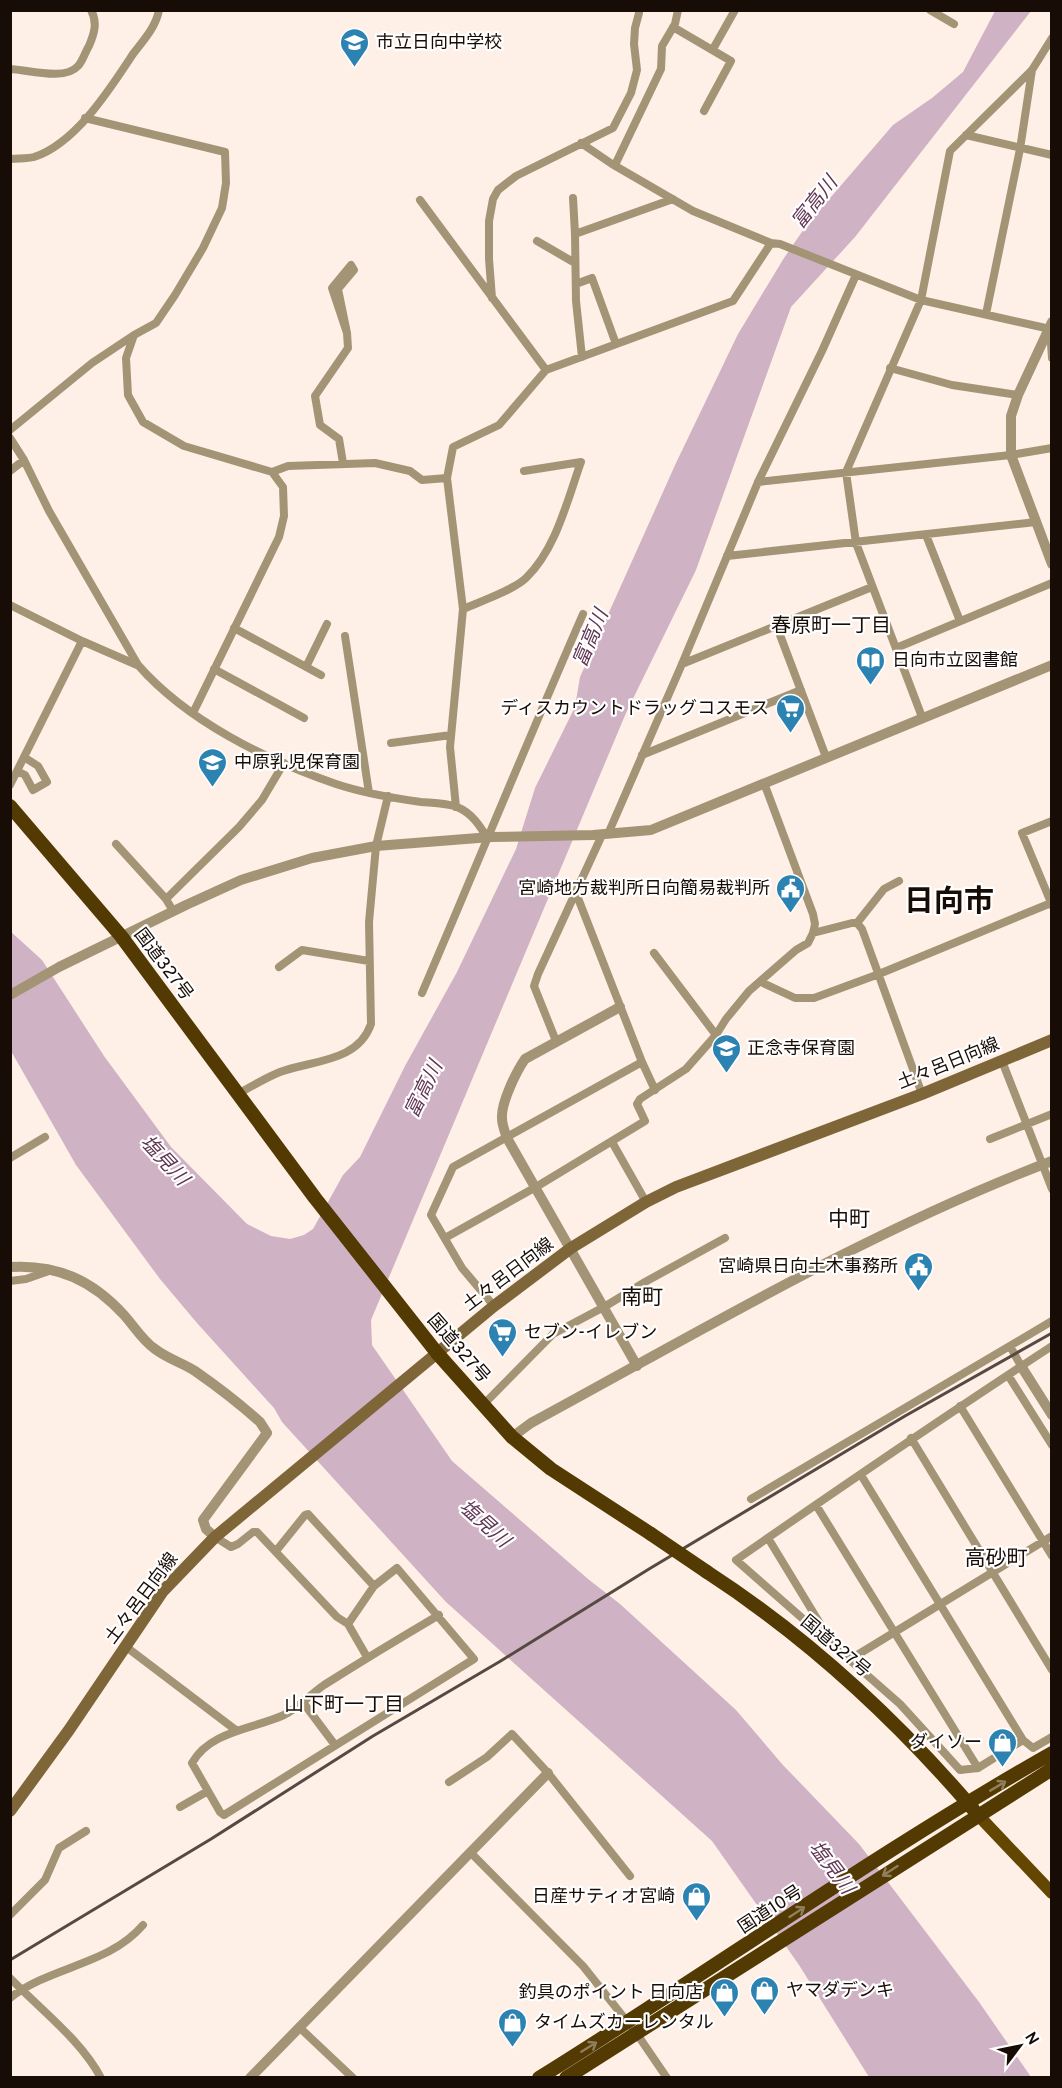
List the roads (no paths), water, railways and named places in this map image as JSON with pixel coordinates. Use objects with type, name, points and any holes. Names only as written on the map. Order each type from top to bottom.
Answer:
[{"type":"highway","name":"国道327号","points":[[10,806],[121,936],[387,1292],[432,1356],[483,1404],[512,1437],[551,1469],[748,1599],[807,1644],[880,1708],[978,1815]]},
{"type":"highway","name":"国道10号","points":[[566,2078],[749,1944],[929,1825],[1052,1753]]},
{"type":"highway","name":"国道10号","points":[[539,2078],[758,1957],[939,1839],[1052,1769]]},
{"type":"main road","name":"土々呂日向線","points":[[10,1811],[163,1592],[190,1561],[306,1459],[494,1306],[571,1248],[646,1202],[676,1187],[922,1094],[1052,1040]]},
{"type":"main road","points":[[978,1815],[1052,1893]]},
{"type":"street","points":[[10,69],[70,73],[79,66],[93,36],[95,24],[91,10]]},
{"type":"street","points":[[10,159],[33,157],[48,149],[85,118],[124,70],[149,33],[159,10]]},
{"type":"street","points":[[615,165],[661,69],[662,46],[673,27],[678,10]]},
{"type":"street","points":[[713,49],[735,10]]},
{"type":"street","points":[[930,10],[954,24]]},
{"type":"street","points":[[492,298],[489,221],[493,200],[498,190],[516,176],[613,128],[631,93],[637,70],[634,44],[639,13]]},
{"type":"street","points":[[673,27],[731,61],[704,111]]},
{"type":"street","points":[[922,717],[856,543],[846,472],[921,300],[951,151],[1032,70],[1052,38]]},
{"type":"street","points":[[986,314],[1020,149],[1032,70]]},
{"type":"street","points":[[10,430],[92,363],[156,323],[202,248],[222,208],[226,183],[225,152],[85,118]]},
{"type":"street","points":[[966,135],[1052,155]]},
{"type":"street","points":[[581,143],[693,211],[776,244],[921,300],[1051,326]]},
{"type":"street","points":[[573,198],[576,284],[582,357]]},
{"type":"street","points":[[575,234],[673,199]]},
{"type":"street","points":[[420,200],[546,370]]},
{"type":"street","points":[[537,241],[575,263]]},
{"type":"street","points":[[456,807],[450,747],[463,609],[447,478],[453,447],[500,425],[546,370],[733,301],[776,244]]},
{"type":"street","points":[[344,463],[339,439],[320,425],[315,396],[348,348],[338,289],[354,270]]},
{"type":"street","points":[[556,1041],[534,986],[601,835],[642,755],[758,482],[822,351],[852,273]]},
{"type":"street","points":[[576,284],[591,278],[616,344]]},
{"type":"street","points":[[1051,326],[1052,358]]},
{"type":"street","points":[[1051,326],[1018,395],[1011,416],[1011,455],[1052,564]]},
{"type":"street","points":[[134,335],[126,358],[128,395],[143,422],[184,447],[272,472],[288,466],[375,463],[410,471],[422,480],[447,478]]},
{"type":"street","points":[[890,368],[952,385],[1018,395]]},
{"type":"street","points":[[10,438],[24,460],[49,511],[138,665],[152,681],[193,713],[232,737],[284,763],[337,785],[369,793],[456,807],[478,823],[490,838]]},
{"type":"street","points":[[758,482],[1011,455],[1052,448]]},
{"type":"street","points":[[10,471],[24,460]]},
{"type":"street","points":[[463,609],[524,580],[543,558],[581,462],[524,471]]},
{"type":"street","points":[[193,713],[279,537],[284,516],[283,487],[272,472]]},
{"type":"street","points":[[727,556],[1036,522]]},
{"type":"street","points":[[926,535],[960,621]]},
{"type":"street","points":[[896,648],[1052,583]]},
{"type":"street","points":[[682,664],[872,587]]},
{"type":"street","points":[[10,605],[82,641],[138,665]]},
{"type":"street","points":[[422,993],[490,838],[507,788],[583,614]]},
{"type":"street","points":[[306,667],[327,624]]},
{"type":"street","points":[[777,627],[826,757]]},
{"type":"street","points":[[234,628],[321,675]]},
{"type":"street","points":[[345,636],[369,793]]},
{"type":"street","points":[[10,785],[82,641]]},
{"type":"street","points":[[10,995],[121,936],[241,880],[265,872],[312,858],[376,846],[490,838],[601,835],[651,830],[1052,665]]},
{"type":"street","points":[[214,669],[304,718]]},
{"type":"street","points":[[642,755],[801,690]]},
{"type":"street","points":[[391,742],[451,735]]},
{"type":"street","points":[[17,771],[25,775],[33,789],[47,782],[38,766],[24,757]]},
{"type":"street","points":[[166,899],[239,827],[262,800],[284,763]]},
{"type":"street","points":[[445,1238],[536,1187],[645,1121],[637,1104],[640,1099],[686,1069],[716,1035],[744,997],[796,950],[808,943],[815,924],[813,914],[764,783]]},
{"type":"street","points":[[238,1094],[281,1072],[347,1053],[358,1047],[368,1034],[371,1024],[369,922],[376,846],[388,796]]},
{"type":"street","points":[[761,982],[784,994],[804,999],[814,998],[1051,904],[1022,833],[1052,820]]},
{"type":"street","points":[[116,844],[166,899],[173,911]]},
{"type":"street","points":[[813,933],[857,923],[884,889],[899,880]]},
{"type":"street","points":[[576,893],[655,1090]]},
{"type":"street","points":[[857,923],[862,929],[922,1094]]},
{"type":"street","points":[[279,967],[302,950],[369,961]]},
{"type":"street","points":[[654,953],[716,1035]]},
{"type":"street","points":[[620,1007],[525,1059],[518,1069],[503,1109],[502,1119],[507,1138],[637,1366]]},
{"type":"street","points":[[1002,1061],[1026,1125],[1046,1163],[1052,1189]]},
{"type":"street","points":[[494,1306],[462,1268],[431,1215],[453,1167],[642,1062]]},
{"type":"street","points":[[990,1139],[1052,1114]]},
{"type":"street","points":[[12,1154],[45,1137]]},
{"type":"street","points":[[612,1142],[646,1202]]},
{"type":"street","points":[[512,1437],[531,1423],[806,1275],[930,1212],[1046,1163]]},
{"type":"street","points":[[483,1404],[553,1334],[725,1238]]},
{"type":"street","points":[[10,1267],[25,1266],[70,1275],[98,1290],[112,1302],[153,1348],[193,1369],[260,1422],[267,1433],[203,1520],[206,1529],[231,1547],[254,1532],[258,1532],[337,1617],[348,1624],[367,1658]]},
{"type":"street","points":[[10,1281],[26,1279],[49,1271]]},
{"type":"street","points":[[751,1498],[1052,1321]]},
{"type":"street","points":[[1010,1346],[1052,1415]]},
{"type":"street","points":[[1023,1740],[978,1768],[960,1770],[900,1704],[736,1560],[911,1438],[1052,1346]]},
{"type":"street","points":[[1008,1375],[1052,1445]]},
{"type":"street","points":[[960,1406],[1052,1556]]},
{"type":"street","points":[[911,1438],[1052,1670]]},
{"type":"street","points":[[861,1475],[1023,1740],[1033,1748],[1052,1737]]},
{"type":"street","points":[[816,1506],[978,1768]]},
{"type":"street","points":[[276,1551],[308,1514],[374,1586]]},
{"type":"street","points":[[849,1660],[1052,1536]]},
{"type":"street","points":[[768,1538],[834,1648]]},
{"type":"street","points":[[348,1624],[374,1586],[397,1568],[439,1615],[474,1659],[224,1815],[220,1812],[192,1763],[197,1755],[212,1743],[237,1731],[285,1714],[367,1658],[439,1615]]},
{"type":"street","points":[[126,1646],[237,1731]]},
{"type":"street","points":[[302,1701],[335,1745]]},
{"type":"street","points":[[449,1782],[487,1757],[512,1734],[549,1773],[630,1876]]},
{"type":"street","points":[[250,2078],[549,1773]]},
{"type":"street","points":[[180,1807],[208,1791]]},
{"type":"street","points":[[10,1915],[45,1880],[59,1848],[86,1831]]},
{"type":"street","points":[[470,1852],[583,1966],[632,2028],[667,2078]]},
{"type":"street","points":[[10,1998],[63,1969],[112,1950],[128,1940],[143,1925]]},
{"type":"street","points":[[10,1978],[79,2047],[95,2066],[101,2078]]},
{"type":"street","points":[[299,2027],[353,2078]]},
{"type":"water","points":[[995,11],[1031,11],[855,237],[791,307],[696,570],[626,713],[371,1320],[372,1345],[452,1461],[620,1604],[736,1710],[782,1764],[859,1844],[979,2002],[1031,2077],[869,2077],[799,1965],[712,1841],[446,1602],[282,1422],[274,1408],[160,1279],[76,1165],[11,1051],[10,931],[42,960],[104,1056],[171,1147],[247,1224],[271,1236],[290,1239],[304,1235],[313,1229],[343,1175],[360,1157],[405,1066],[457,972],[516,849],[535,788],[575,707],[580,677],[676,463],[738,334],[806,226],[893,125],[932,98],[963,72]]},
{"type":"railway","points":[[10,1960],[649,1569],[905,1416],[1052,1333]]},
{"type":"place","name":"市立日向中学校","points":[[355,68]]},
{"type":"place","name":"日向市立図書館","points":[[871,686]]},
{"type":"place","name":"ディスカウントドラッグコスモス","points":[[790,734]]},
{"type":"place","name":"中原乳児保育園","points":[[213,788]]},
{"type":"place","name":"宮崎地方裁判所日向簡易裁判所","points":[[791,914]]},
{"type":"place","name":"正念寺保育園","points":[[726,1074]]},
{"type":"place","name":"宮崎県日向土木事務所","points":[[919,1292]]},
{"type":"place","name":"セブン-イレブン","points":[[503,1358]]},
{"type":"place","name":"ダイソー","points":[[1003,1768]]},
{"type":"place","name":"日産サティオ宮崎","points":[[696,1922]]},
{"type":"place","name":"ヤマダデンキ","points":[[765,2016]]},
{"type":"place","name":"釣具のポイント 日向店","points":[[724,2018]]},
{"type":"place","name":"タイムズカーレンタル","points":[[513,2048]]},
{"type":"district","name":"春原町一丁目","points":[[831,625]]},
{"type":"district","name":"日向市","points":[[949,901]]},
{"type":"district","name":"中町","points":[[849,1219]]},
{"type":"district","name":"南町","points":[[642,1297]]},
{"type":"district","name":"高砂町","points":[[996,1558]]},
{"type":"district","name":"山下町一丁目","points":[[344,1704]]},
{"type":"water label","name":"富高川","points":[[814,202]]},
{"type":"water label","name":"富高川","points":[[590,638]]},
{"type":"water label","name":"富高川","points":[[423,1089]]},
{"type":"water label","name":"塩見川","points":[[165,1160]]},
{"type":"water label","name":"塩見川","points":[[485,1523]]},
{"type":"water label","name":"塩見川","points":[[832,1867]]}]
